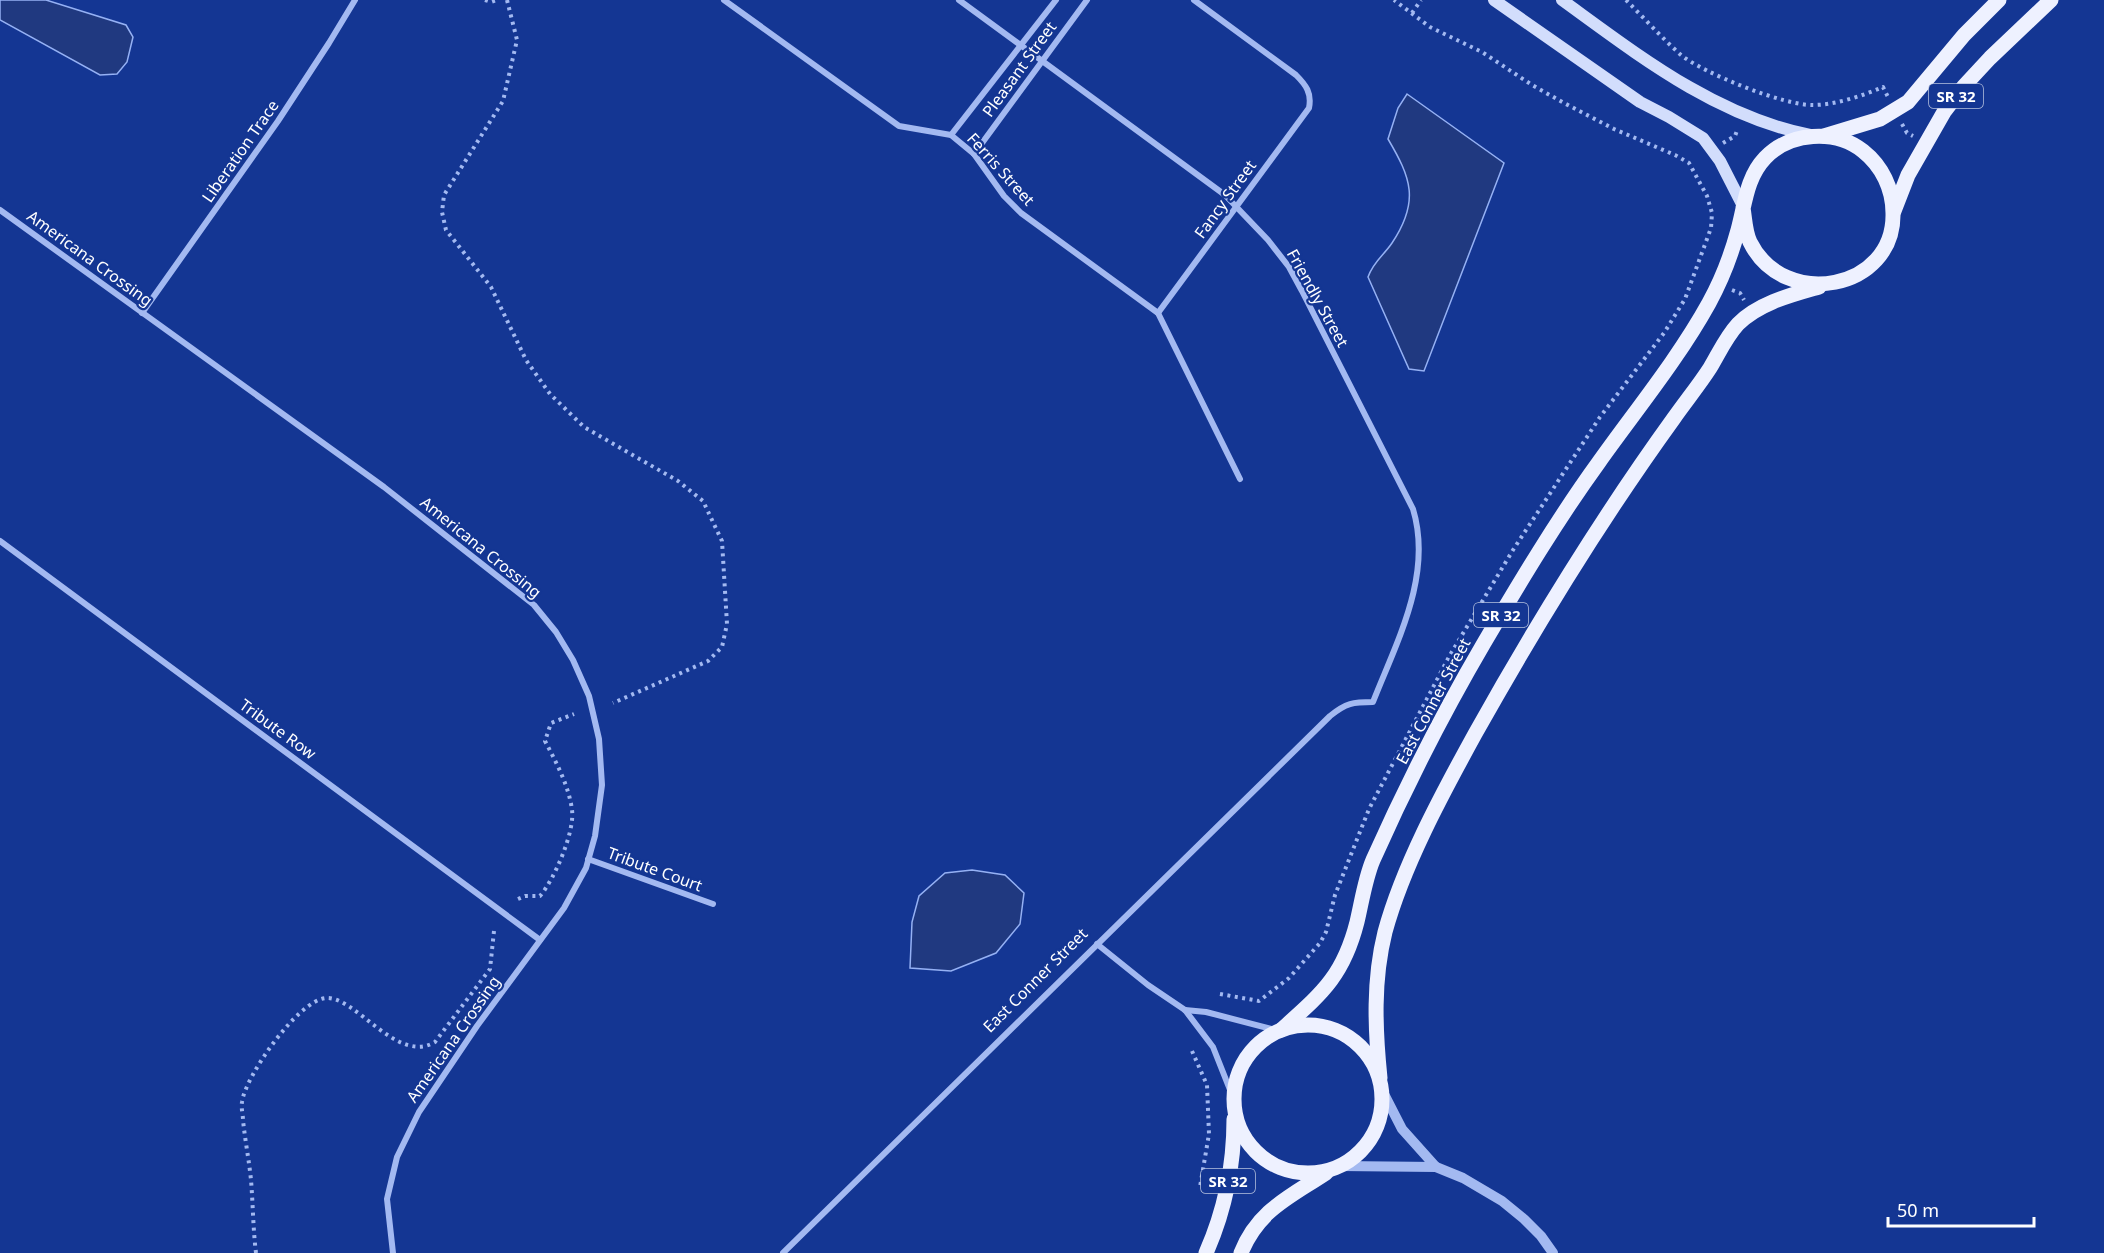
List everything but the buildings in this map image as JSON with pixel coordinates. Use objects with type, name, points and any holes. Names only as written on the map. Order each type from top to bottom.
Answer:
[{"type":"main road","points":[[1494,0],[1623,91],[1690,128],[1703,138],[1720,161],[1743,207],[1749,241],[1765,265],[1786,279],[1828,285]]},
{"type":"main road","points":[[1562,0],[1650,63],[1697,92],[1772,126],[1819,137],[1837,138],[1860,148],[1875,161],[1889,186],[1893,214]]},
{"type":"main road","name":"SR 32","points":[[1743,207],[1748,184],[1765,158],[1789,141],[1810,136],[1819,137],[1880,119],[1895,111],[1916,94],[1964,35],[1999,0]]},
{"type":"main road","name":"SR 32","points":[[1381,1084],[1375,1032],[1375,1008],[1385,933],[1396,897],[1449,783],[1514,664],[1619,495],[1709,368],[1729,334],[1739,322],[1759,308],[1860,273],[1873,262],[1883,250],[1893,214],[1908,175],[1944,112],[1964,86],[2051,0]]},
{"type":"main road","name":"East Conner Street","points":[[1280,1031],[1323,992],[1338,973],[1356,926],[1369,869],[1397,806],[1483,646],[1544,545],[1595,467],[1697,323],[1719,284],[1736,236],[1743,207]]},
{"type":"main road","points":[[1315,1025],[1333,1029],[1348,1036],[1367,1054],[1381,1084],[1382,1108],[1373,1134],[1356,1156],[1337,1168],[1319,1173],[1289,1171],[1269,1162],[1252,1148],[1237,1121],[1234,1103],[1236,1083],[1242,1066],[1251,1052],[1264,1040],[1280,1031],[1298,1026],[1315,1025]]},
{"type":"main road","name":"SR 32","points":[[1206,1253],[1218,1226],[1228,1183],[1234,1103]]},
{"type":"main road","name":"SR 32","points":[[1241,1253],[1253,1229],[1270,1209],[1337,1168]]},
{"type":"street","name":"Liberation Trace","points":[[142,313],[278,121],[330,43],[355,0]]},
{"type":"street","name":"Ferris Street","points":[[724,0],[899,126],[951,135],[974,154],[1004,196],[1021,213],[1158,313],[1240,478]]},
{"type":"street","name":"Friendly Street","points":[[959,0],[1043,59],[1225,195],[1289,267],[1413,509],[1418,526],[1420,551],[1418,580],[1374,702]]},
{"type":"street","name":"Pleasant Street","points":[[951,135],[1056,0]]},
{"type":"street","name":"Pleasant Street","points":[[974,154],[1087,0]]},
{"type":"street","name":"Fancy Street","points":[[1158,313],[1309,108],[1311,99],[1309,90],[1296,75],[1194,0]]},
{"type":"street","name":"Americana Crossing","points":[[0,210],[384,487],[534,605],[556,632],[573,660],[589,696],[599,739],[602,785],[595,836],[586,868],[564,908],[477,1026],[419,1112],[397,1157],[387,1199],[393,1253]]},
{"type":"street","name":"Tribute Row","points":[[0,541],[540,940]]},
{"type":"street","name":"East Conner Street","points":[[783,1253],[1014,1029],[1096,944],[1330,716],[1353,702],[1374,702]]},
{"type":"street","name":"Tribute Court","points":[[588,859],[713,904]]},
{"type":"street","points":[[1096,944],[1148,985],[1185,1010],[1213,1047],[1234,1103]]},
{"type":"street","points":[[1185,1010],[1206,1012],[1280,1031]]},
{"type":"street","points":[[1381,1084],[1402,1129],[1436,1167]]},
{"type":"street","points":[[1337,1168],[1436,1167],[1463,1178],[1502,1201],[1530,1224],[1553,1253]]},
{"type":"path","points":[[485,0],[491,2],[497,0]]},
{"type":"path","points":[[507,0],[517,40],[503,101],[444,195],[442,212],[446,230],[491,287],[526,360],[550,394],[584,428],[678,482],[703,501],[722,541],[727,624],[722,647],[708,661],[613,703]]},
{"type":"path","points":[[1394,0],[1430,27],[1482,52],[1564,103],[1614,129],[1689,163],[1707,196],[1712,213],[1711,228],[1695,274],[1740,293],[1752,314]]},
{"type":"path","points":[[1412,13],[1421,0]]},
{"type":"path","points":[[1626,0],[1692,63],[1750,89],[1802,105],[1815,105],[1861,97],[1883,87],[1907,133],[1925,143]]},
{"type":"path","points":[[1689,163],[1735,136],[1750,89]]},
{"type":"path","points":[[518,899],[525,896],[540,896],[548,888],[565,850],[573,812],[561,772],[545,741],[551,723],[574,714]]},
{"type":"path","points":[[256,1253],[251,1179],[242,1102],[250,1078],[289,1022],[311,1004],[325,998],[338,1001],[407,1046],[427,1047],[435,1042],[490,969],[494,931]]},
{"type":"path","points":[[1192,1051],[1207,1085],[1209,1134],[1200,1187],[1210,1190]]},
{"type":"water","points":[[0,0],[46,0],[126,25],[133,37],[127,62],[117,74],[100,75],[0,20]]},
{"type":"water","points":[[1407,94],[1504,163],[1424,371],[1409,369],[1368,277],[1401,228],[1409,202],[1407,178],[1388,139],[1398,108]]},
{"type":"water","points":[[972,870],[1005,875],[1024,893],[1020,924],[996,953],[951,971],[910,968],[912,922],[919,896],[945,873]]}]
